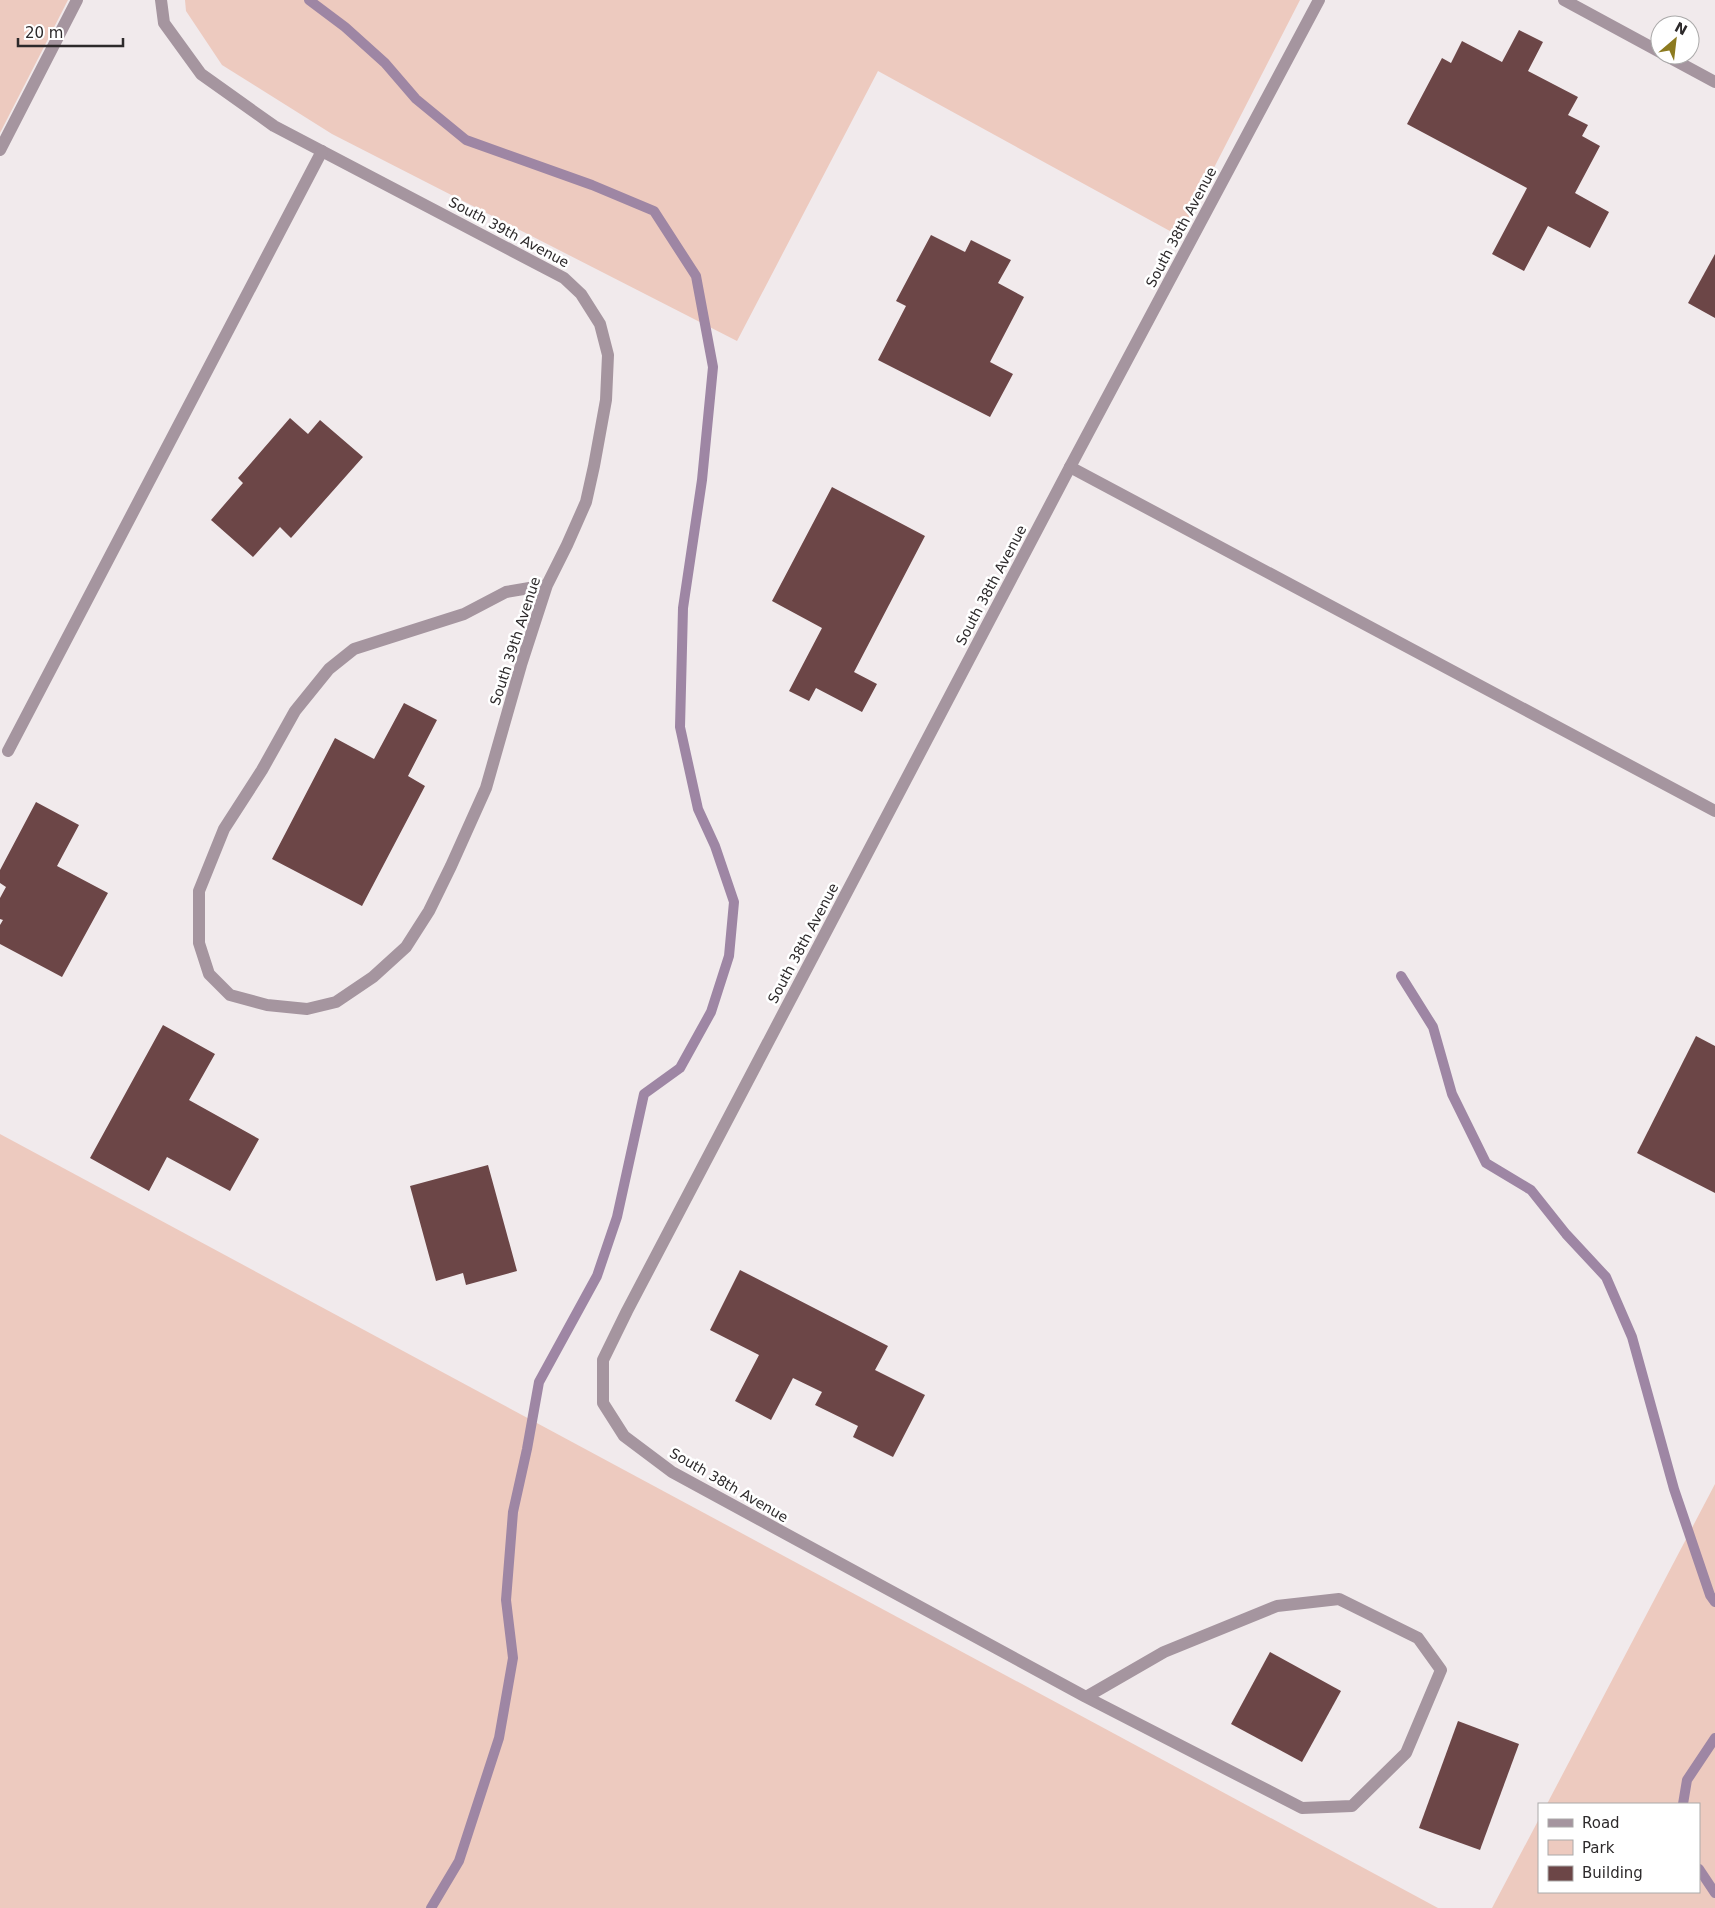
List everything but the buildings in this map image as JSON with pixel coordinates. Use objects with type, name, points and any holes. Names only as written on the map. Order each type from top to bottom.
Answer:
[{"type":"street","points":[[0,150],[77,0]]},
{"type":"street","name":"South 39th Avenue","points":[[161,0],[164,23],[201,74],[274,126],[564,278],[581,294],[600,324],[608,355],[606,400],[586,502],[567,545],[546,585],[486,788],[429,912],[406,947],[373,977],[336,1002],[307,1009],[267,1006],[230,995],[209,974],[199,943],[199,892],[224,828],[262,770],[295,711],[329,669],[354,649],[464,614],[506,592],[546,585]]},
{"type":"street","name":"South 38th Avenue","points":[[1086,1697],[1164,1652],[1277,1606],[1339,1599],[1418,1638],[1441,1670],[1406,1752],[1352,1806],[1302,1808],[1086,1697],[672,1472],[624,1436],[603,1403],[603,1360],[1070,467],[1319,0]]},
{"type":"street","points":[[1564,0],[1650,47]]},
{"type":"street","points":[[1684,65],[1715,82]]},
{"type":"street","points":[[8,751],[322,151]]},
{"type":"street","points":[[1070,467],[1715,811]]},
{"type":"green space","points":[[0,0],[68,0],[0,133]]},
{"type":"green space","points":[[185,0],[1300,0],[1179,236],[878,71],[737,341],[332,134],[222,65],[186,11]]},
{"type":"green space","points":[[0,1134],[1438,1908],[0,1908]]},
{"type":"green space","points":[[1715,1484],[1715,1908],[1492,1908],[1538,1821],[1538,1893],[1700,1893],[1700,1803],[1548,1803]]},
{"type":"waterway","points":[[309,0],[345,27],[385,63],[416,99],[466,140],[592,185],[654,211],[696,276],[713,367],[702,480],[683,608],[680,727],[698,809],[715,846],[734,902],[729,956],[711,1012],[680,1068],[644,1094],[617,1217],[597,1276],[539,1382],[513,1512],[506,1600],[513,1658],[499,1738],[459,1861],[431,1908]]},
{"type":"waterway","points":[[1401,976],[1433,1027],[1452,1094],[1486,1163],[1531,1190],[1566,1234],[1606,1277],[1632,1337],[1674,1489],[1710,1595],[1715,1602]]},
{"type":"waterway","points":[[1683,1803],[1687,1780],[1715,1738]]},
{"type":"waterway","points":[[1700,1870],[1715,1893]]}]
